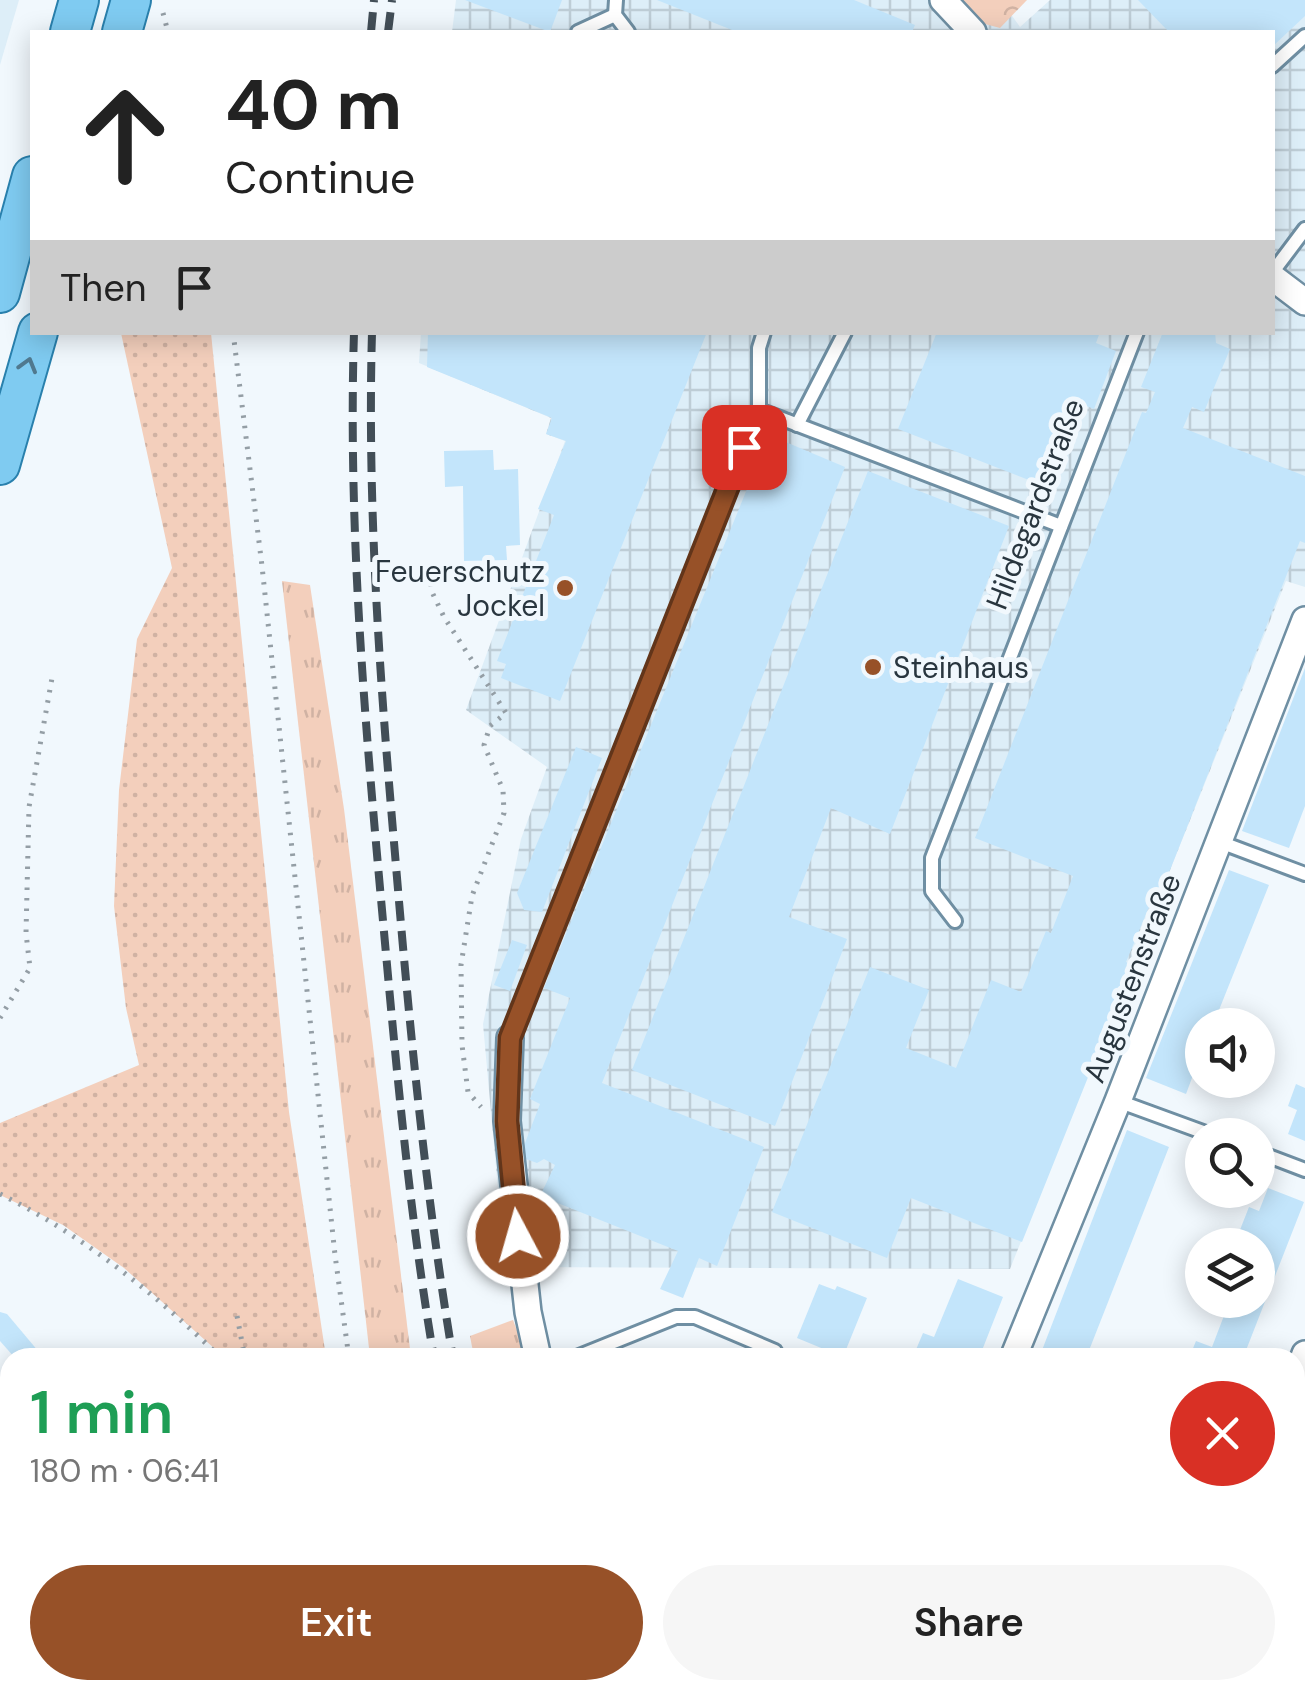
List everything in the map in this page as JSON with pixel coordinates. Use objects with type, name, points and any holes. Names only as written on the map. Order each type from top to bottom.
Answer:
[{"type":"main road","points":[[71,30],[80,0]]},
{"type":"main road","points":[[123,30],[131,0]]},
{"type":"main road","points":[[0,294],[30,183]]},
{"type":"main road","points":[[0,465],[37,335]]},
{"type":"street","points":[[943,0],[971,30]]},
{"type":"street","points":[[1275,277],[1305,302]]},
{"type":"street","name":"Augustenstraße","points":[[1017,1348],[1118,1101],[1305,620]]},
{"type":"street","points":[[510,1038],[508,1111],[520,1254],[536,1348]]},
{"type":"lane","points":[[616,0],[615,15],[626,30]]},
{"type":"lane","points":[[582,30],[615,15]]},
{"type":"lane","points":[[1275,63],[1305,36]]},
{"type":"lane","points":[[1275,271],[1305,228]]},
{"type":"lane","points":[[510,1038],[759,410],[759,348],[763,335]]},
{"type":"lane","points":[[796,425],[843,335]]},
{"type":"lane","name":"Hildegardstraße","points":[[955,921],[932,892],[932,858],[1136,335]]},
{"type":"lane","points":[[759,410],[1061,526]]},
{"type":"lane","points":[[1220,842],[1305,874]]},
{"type":"lane","points":[[1118,1101],[1185,1125]]},
{"type":"lane","points":[[1275,1159],[1305,1170]]},
{"type":"lane","points":[[599,1348],[676,1317],[695,1318],[766,1348]]},
{"type":"path","points":[[234,335],[334,1255],[348,1348]]},
{"type":"path","points":[[432,563],[431,590],[444,617],[506,713],[490,726],[484,745],[503,790],[504,813],[472,896],[462,965],[462,1025],[468,1092],[482,1108],[508,1111]]},
{"type":"path","points":[[0,1018],[30,968],[26,933],[29,807],[52,678]]},
{"type":"path","points":[[0,1194],[42,1216],[102,1258],[208,1348]]},
{"type":"path","points":[[237,1316],[243,1348]]},
{"type":"shaded area","points":[[0,0],[19,0],[0,65]]},
{"type":"shaded area","points":[[456,0],[1001,0],[1020,27],[1050,0],[1305,0],[1305,587],[1286,581],[1010,1269],[505,1267],[483,1024],[521,839],[547,767],[466,710],[565,441],[546,434],[551,418],[419,363],[421,335],[1275,335],[1275,30],[452,30]]},
{"type":"green space","points":[[956,0],[1027,0],[1000,28],[970,20]]},
{"type":"green space","points":[[121,335],[211,335],[289,1112],[325,1348],[214,1348],[124,1268],[63,1225],[0,1195],[0,1123],[139,1065],[126,1008],[114,906],[119,790],[137,639],[172,568]]},
{"type":"green space","points":[[282,581],[310,585],[344,809],[410,1348],[369,1348]]},
{"type":"green space","points":[[513,1320],[524,1348],[472,1348],[470,1336]]},
{"type":"building","points":[[465,0],[562,0],[551,30]]},
{"type":"building","points":[[657,0],[854,0],[915,25],[913,30],[732,30]]},
{"type":"building","points":[[1138,0],[1305,0],[1305,16],[1275,44],[1275,30],[1167,30]]},
{"type":"building","name":"Feuerschutz Jockel","points":[[428,335],[706,335],[560,701],[501,678],[506,664],[497,661],[554,515],[538,509],[566,441],[546,434],[552,418],[427,367]]},
{"type":"building","points":[[936,335],[1099,335],[1096,343],[1116,351],[1094,409],[1071,400],[1039,484],[898,429]]},
{"type":"building","points":[[1162,335],[1215,335],[1216,343],[1230,349],[1204,412],[1192,407],[1183,428],[1305,476],[1305,543],[1300,541],[1155,908],[1149,907],[1126,962],[1133,965],[1022,1242],[911,1198],[887,1258],[772,1212],[870,967],[929,990],[906,1048],[956,1068],[991,980],[1021,992],[1046,931],[1051,933],[1073,876],[975,838],[1142,412],[1146,413],[1155,392],[1141,387]]},
{"type":"building","points":[[769,435],[845,467],[602,1083],[764,1147],[717,1266],[699,1258],[683,1298],[660,1289],[678,1251],[540,1196],[555,1165],[544,1159],[537,1163],[523,1158],[522,1151],[540,1104],[530,1099],[570,998],[544,988]]},
{"type":"building","points":[[493,450],[494,470],[518,469],[520,545],[506,546],[507,560],[464,561],[463,486],[445,487],[444,451]]},
{"type":"building","name":"Steinhaus","points":[[868,471],[1009,526],[890,834],[831,808],[789,917],[847,939],[775,1126],[632,1070]]},
{"type":"building","points":[[1305,668],[1305,806],[1289,848],[1242,831]]},
{"type":"building","points":[[576,747],[602,758],[542,912],[524,910],[517,893]]},
{"type":"building","points":[[1229,870],[1269,885],[1220,1008],[1185,1008],[1185,1094],[1146,1078]]},
{"type":"building","points":[[512,940],[527,945],[510,991],[494,985]]},
{"type":"building","points":[[1296,1084],[1305,1088],[1305,1141],[1288,1134],[1297,1110],[1288,1106]]},
{"type":"building","points":[[1127,1130],[1169,1147],[1090,1348],[1043,1348]]},
{"type":"building","points":[[1275,1191],[1304,1202],[1275,1276],[1275,1228],[1241,1228],[1252,1208],[1275,1208]]},
{"type":"building","points":[[958,1279],[1003,1297],[983,1348],[917,1348],[923,1333],[934,1337]]},
{"type":"building","points":[[819,1284],[835,1290],[837,1286],[867,1298],[847,1348],[821,1348],[797,1338]]},
{"type":"building","points":[[0,1312],[7,1314],[36,1348],[6,1348],[0,1341]]},
{"type":"building","points":[[1223,1318],[1259,1318],[1247,1348],[1193,1348],[1196,1341],[1212,1347]]},
{"type":"railway","points":[[371,30],[374,0]]},
{"type":"railway","points":[[388,30],[392,0]]},
{"type":"railway","points":[[354,335],[355,545],[369,758],[403,1129],[433,1348]]},
{"type":"railway","points":[[372,335],[373,528],[390,789],[419,1106],[451,1348]]},
{"type":"place","name":"Feuerschutz Jockel","points":[[565,588]]},
{"type":"place","name":"Steinhaus","points":[[873,667]]},
{"type":"route","points":[[518,1236],[507,1121],[510,1038],[744,447]]}]
